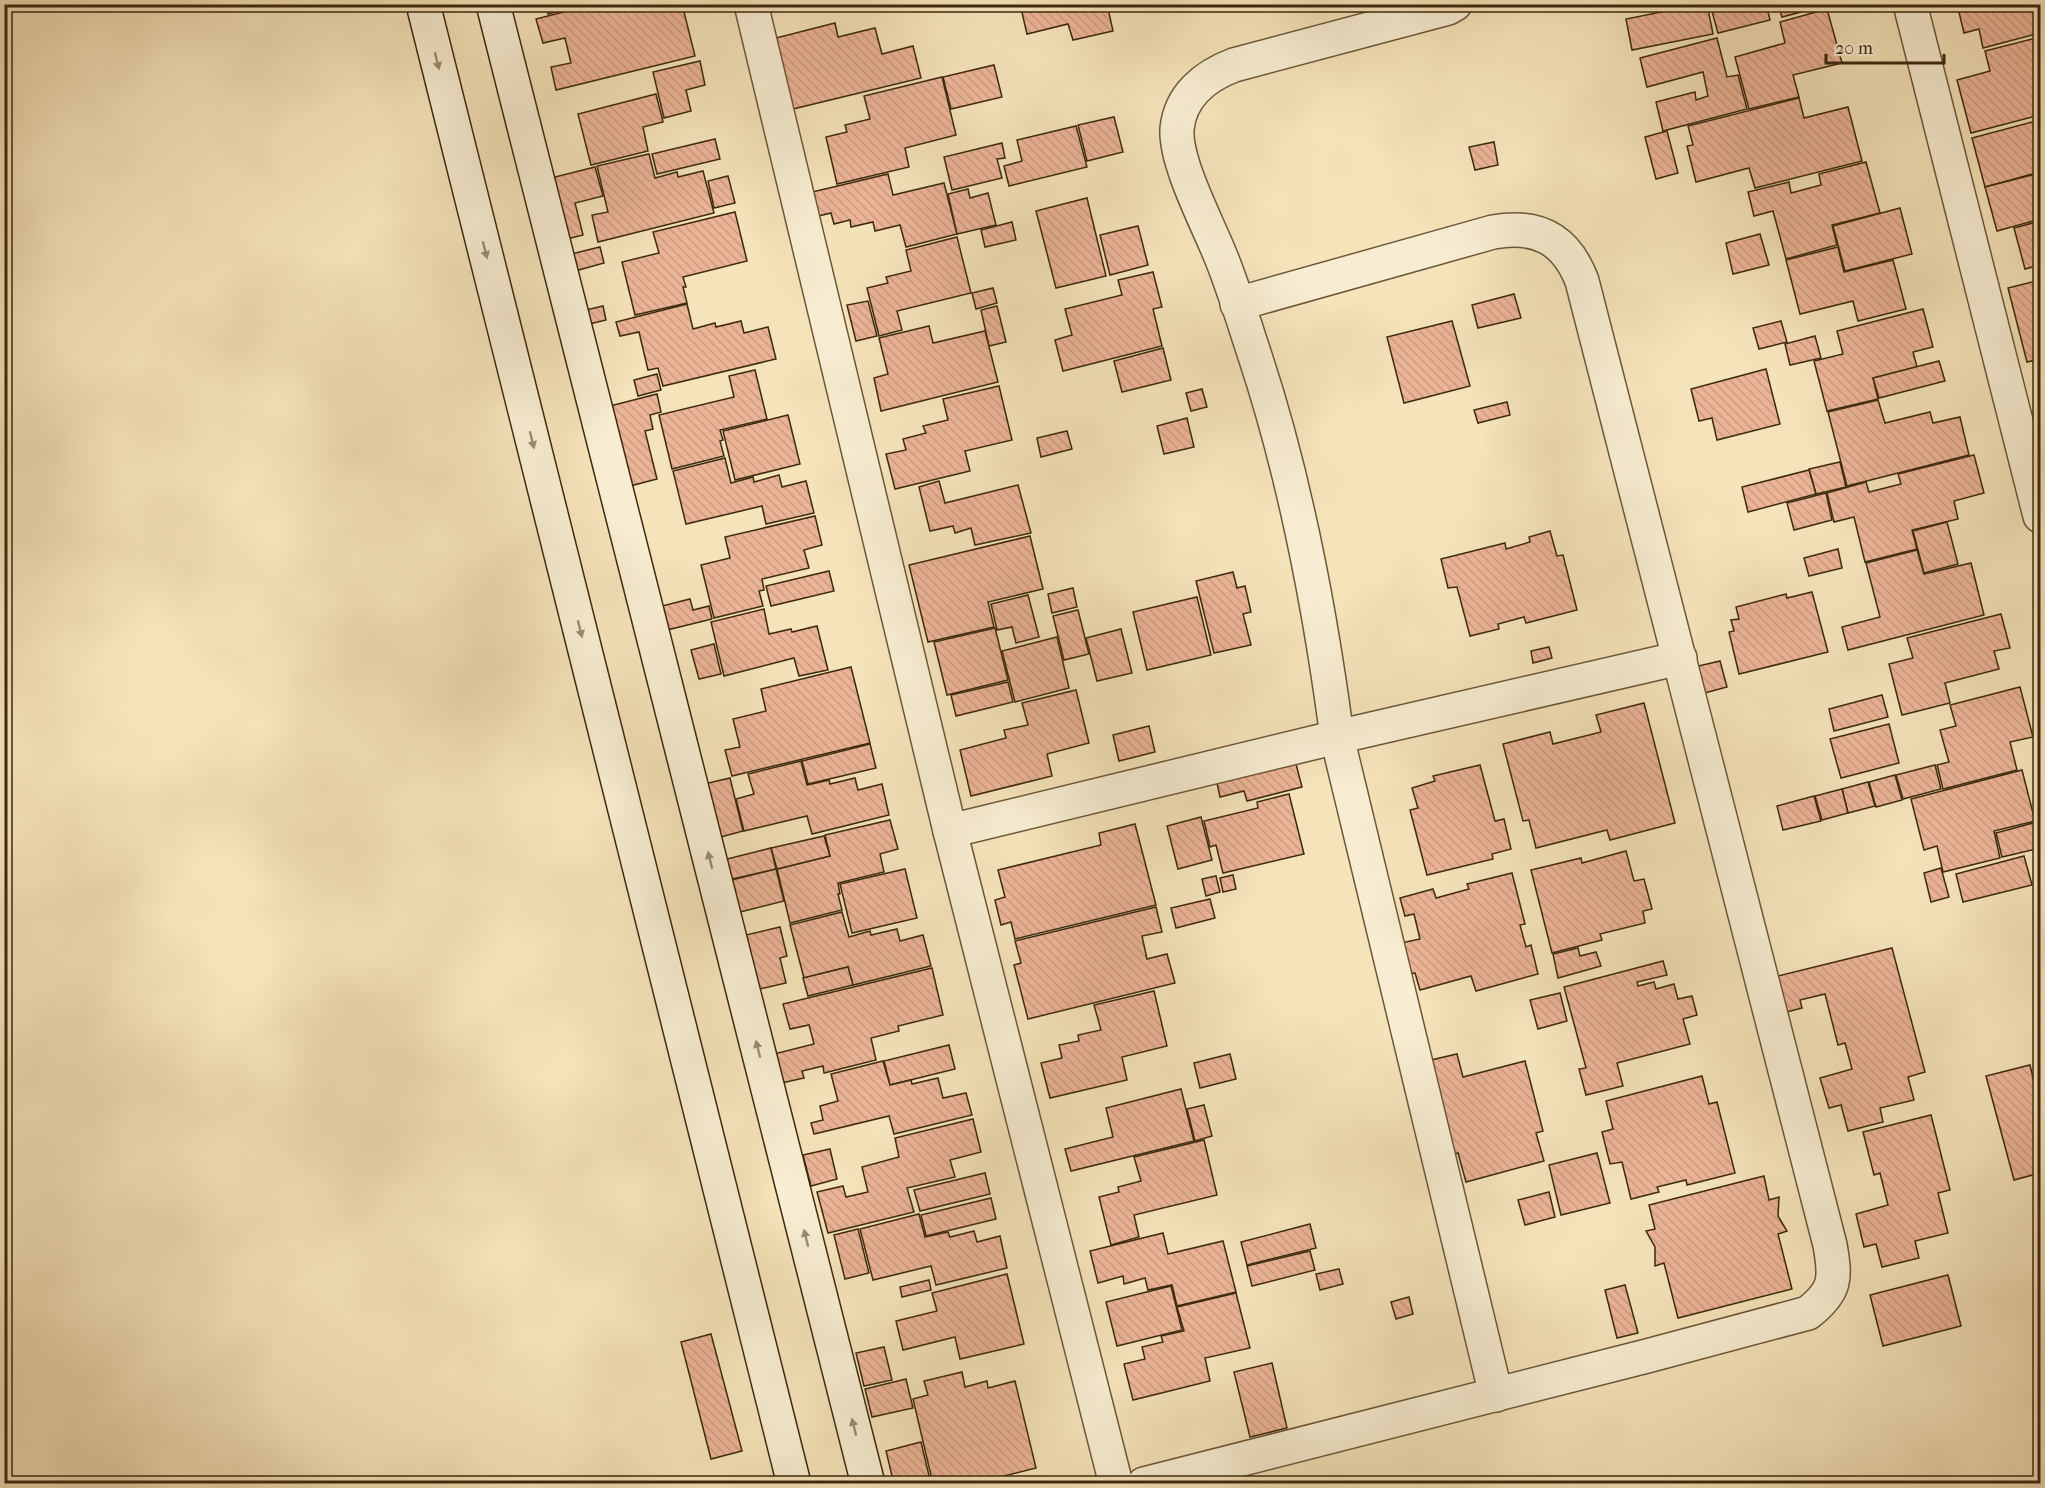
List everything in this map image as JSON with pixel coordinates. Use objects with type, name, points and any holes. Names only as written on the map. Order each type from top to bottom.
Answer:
[{"type":"street","points":[[423,4],[794,1484]]},
{"type":"street","points":[[493,4],[868,1484]]},
{"type":"street","points":[[751,4],[950,831],[1116,1484]]},
{"type":"street","points":[[1455,4],[1448,8],[1234,65],[1217,72],[1202,81],[1190,95],[1181,111],[1178,146],[1256,357],[1282,445],[1307,549],[1324,643],[1337,737],[1496,1395]]},
{"type":"street","points":[[1910,4],[2040,516]]},
{"type":"street","points":[[1144,1484],[1808,1313],[1823,1301],[1833,1283],[1830,1245],[1680,658],[1582,281],[1576,266],[1555,242],[1540,233],[1525,229],[1509,229],[1237,304]]},
{"type":"street","points":[[950,831],[1337,737],[1680,658]]},
{"type":"building","points":[[546,4],[586,4],[548,14]]},
{"type":"building","points":[[595,4],[682,4],[695,56],[556,90],[551,67],[571,63],[565,38],[543,43],[536,19]]},
{"type":"building","points":[[1020,4],[1107,4],[1113,31],[1073,40],[1068,24],[1027,34]]},
{"type":"building","points":[[1707,4],[1713,34],[1632,50],[1626,19]]},
{"type":"building","points":[[1710,4],[1766,4],[1770,20],[1718,33]]},
{"type":"building","points":[[1778,4],[1831,4],[1782,17]]},
{"type":"building","points":[[1957,4],[2040,4],[2040,33],[1983,48],[1979,29],[1964,33]]},
{"type":"building","points":[[1827,9],[1842,63],[1793,75],[1799,97],[1749,109],[1735,57],[1785,43],[1780,22]]},
{"type":"building","points":[[835,23],[838,37],[875,28],[882,54],[913,46],[921,78],[793,109],[776,38]]},
{"type":"building","points":[[2040,37],[2040,115],[1971,133],[1957,80],[1990,71],[1985,51]]},
{"type":"building","points":[[1717,38],[1727,77],[1738,75],[1747,109],[1663,131],[1656,102],[1695,92],[1696,100],[1708,96],[1703,72],[1647,87],[1640,58]]},
{"type":"building","points":[[700,61],[705,85],[686,90],[691,111],[664,118],[653,72]]},
{"type":"building","points":[[994,65],[1002,97],[951,109],[943,77]]},
{"type":"building","points":[[942,77],[956,135],[905,148],[909,167],[837,184],[826,137],[847,132],[845,125],[870,119],[864,96]]},
{"type":"building","points":[[656,94],[663,122],[643,127],[648,151],[591,165],[578,114]]},
{"type":"building","points":[[1799,98],[1804,118],[1848,107],[1862,161],[1755,188],[1749,168],[1696,182],[1687,146],[1693,145],[1688,126]]},
{"type":"building","points":[[1114,117],[1123,152],[1087,161],[1078,125]]},
{"type":"building","points":[[2040,120],[2040,172],[1985,187],[1972,138]]},
{"type":"building","points":[[1076,126],[1087,167],[1009,186],[1004,166],[1022,161],[1017,140]]},
{"type":"building","points":[[1667,131],[1678,173],[1656,179],[1645,137]]},
{"type":"building","points":[[715,139],[720,159],[657,174],[652,154]]},
{"type":"building","points":[[1494,142],[1498,165],[1475,170],[1469,147]]},
{"type":"building","points":[[1002,143],[1005,158],[997,159],[1002,178],[952,190],[944,157]]},
{"type":"building","points":[[649,154],[655,178],[677,172],[678,177],[703,171],[714,213],[598,242],[592,215],[608,212],[597,166]]},
{"type":"building","points":[[1866,162],[1880,213],[1832,225],[1837,245],[1786,259],[1773,211],[1754,216],[1748,192],[1789,182],[1791,193],[1821,185],[1819,174]]},
{"type":"building","points":[[595,167],[603,196],[575,203],[583,235],[567,239],[551,178]]},
{"type":"building","points":[[2040,173],[2040,219],[1997,231],[1985,187]]},
{"type":"building","points":[[888,174],[893,195],[944,183],[957,234],[906,247],[900,225],[875,231],[873,222],[851,227],[850,220],[834,224],[831,213],[814,217],[808,193]]},
{"type":"building","points":[[728,176],[735,203],[714,208],[708,181]]},
{"type":"building","points":[[968,189],[970,198],[988,193],[996,225],[957,234],[948,194]]},
{"type":"building","points":[[1087,198],[1106,276],[1056,288],[1036,211]]},
{"type":"building","points":[[1900,208],[1912,254],[1845,271],[1833,226]]},
{"type":"building","points":[[735,212],[747,261],[683,277],[687,303],[635,315],[622,262],[659,253],[653,232]]},
{"type":"building","points":[[2040,221],[2040,265],[2025,269],[2014,228]]},
{"type":"building","points":[[1012,222],[1016,240],[985,247],[981,230]]},
{"type":"building","points":[[1138,226],[1148,265],[1110,275],[1100,235]]},
{"type":"building","points":[[1760,234],[1769,265],[1733,274],[1726,243]]},
{"type":"building","points":[[957,237],[971,293],[897,311],[902,330],[879,336],[867,288],[888,283],[886,277],[911,271],[906,250]]},
{"type":"building","points":[[600,247],[604,263],[575,271],[571,254]]},
{"type":"building","points":[[1838,247],[1844,272],[1893,260],[1906,309],[1858,321],[1853,301],[1800,314],[1786,260]]},
{"type":"building","points":[[1153,272],[1162,307],[1153,309],[1162,346],[1063,371],[1055,340],[1072,335],[1065,309],[1122,295],[1118,280]]},
{"type":"building","points":[[2040,280],[2040,359],[2027,362],[2008,288]]},
{"type":"building","points":[[993,288],[997,303],[976,309],[972,293]]},
{"type":"building","points":[[1514,294],[1521,318],[1478,328],[1472,305]]},
{"type":"building","points":[[868,301],[877,336],[856,341],[847,305]]},
{"type":"building","points":[[687,304],[693,329],[715,323],[716,327],[741,321],[744,333],[768,327],[776,359],[663,386],[658,368],[648,370],[639,332],[620,336],[616,322]]},
{"type":"building","points":[[603,306],[606,320],[589,324],[586,310]]},
{"type":"building","points":[[997,306],[1006,342],[989,346],[981,310]]},
{"type":"building","points":[[1923,309],[1933,347],[1913,352],[1917,367],[1873,378],[1878,399],[1827,411],[1814,361],[1843,354],[1837,331]]},
{"type":"building","points":[[1452,321],[1470,386],[1404,403],[1387,337]]},
{"type":"building","points":[[1781,321],[1787,342],[1759,349],[1753,328]]},
{"type":"building","points":[[929,326],[933,343],[985,331],[998,382],[881,411],[874,378],[888,374],[879,338]]},
{"type":"building","points":[[1815,336],[1821,358],[1790,365],[1785,344]]},
{"type":"building","points":[[1163,348],[1171,380],[1122,392],[1114,361]]},
{"type":"building","points":[[1939,361],[1945,381],[1879,398],[1873,378]]},
{"type":"building","points":[[1766,369],[1780,424],[1717,440],[1712,418],[1699,421],[1691,389]]},
{"type":"building","points":[[755,370],[767,419],[720,430],[724,456],[672,469],[659,415],[734,397],[729,376]]},
{"type":"building","points":[[657,374],[661,390],[638,396],[634,380]]},
{"type":"building","points":[[2040,382],[2040,408],[2034,384]]},
{"type":"building","points":[[999,386],[1012,440],[965,451],[970,471],[895,489],[886,454],[906,450],[903,439],[926,433],[923,426],[948,420],[943,399]]},
{"type":"building","points":[[1202,389],[1207,407],[1191,411],[1186,393]]},
{"type":"building","points":[[657,394],[661,412],[650,415],[653,429],[645,431],[657,479],[630,486],[610,406]]},
{"type":"building","points":[[1878,400],[1885,423],[1930,412],[1933,423],[1960,417],[1969,455],[1847,486],[1828,412]]},
{"type":"building","points":[[1507,402],[1510,415],[1478,423],[1474,410]]},
{"type":"building","points":[[788,415],[800,464],[735,480],[723,431]]},
{"type":"building","points":[[1187,418],[1194,447],[1164,454],[1157,426]]},
{"type":"building","points":[[1067,431],[1072,449],[1041,457],[1037,438]]},
{"type":"building","points":[[1974,455],[1984,493],[1954,501],[1958,519],[1912,530],[1917,549],[1865,562],[1854,517],[1834,522],[1827,493],[1866,482],[1869,492],[1901,484],[1898,474]]},
{"type":"building","points":[[725,458],[731,483],[753,477],[754,482],[779,475],[782,487],[806,481],[814,513],[766,524],[762,506],[686,524],[673,471]]},
{"type":"building","points":[[1840,462],[1846,487],[1816,494],[1809,469]]},
{"type":"building","points":[[1809,470],[1816,494],[1748,512],[1742,487]]},
{"type":"building","points":[[939,481],[945,503],[1018,485],[1031,533],[975,545],[971,528],[955,533],[953,526],[930,531],[919,487]]},
{"type":"building","points":[[1826,493],[1832,520],[1794,530],[1787,503]]},
{"type":"building","points":[[815,516],[822,545],[804,550],[809,568],[762,579],[764,590],[759,591],[763,606],[714,618],[701,565],[730,558],[725,537]]},
{"type":"building","points":[[1947,522],[1958,564],[1924,573],[1913,531]]},
{"type":"building","points":[[1550,531],[1557,556],[1563,555],[1577,610],[1526,623],[1524,617],[1498,624],[1499,629],[1470,636],[1457,587],[1448,588],[1441,559],[1505,543],[1506,549],[1530,542],[1529,537]]},
{"type":"building","points":[[1030,536],[1043,589],[988,602],[994,627],[928,642],[909,565]]},
{"type":"building","points":[[1838,549],[1842,568],[1809,576],[1804,558]]},
{"type":"building","points":[[1917,550],[1924,574],[1971,563],[1984,615],[1848,650],[1842,627],[1880,617],[1866,563]]},
{"type":"building","points":[[829,571],[834,591],[771,606],[766,586]]},
{"type":"building","points":[[1233,572],[1237,588],[1245,586],[1251,612],[1243,614],[1251,645],[1214,653],[1196,581]]},
{"type":"building","points":[[1073,588],[1077,607],[1052,613],[1048,594]]},
{"type":"building","points":[[1812,592],[1828,652],[1739,674],[1729,632],[1734,631],[1731,620],[1739,619],[1736,607],[1786,594],[1787,598]]},
{"type":"building","points":[[1028,595],[1039,637],[1016,643],[1012,627],[997,630],[991,604]]},
{"type":"building","points":[[1197,597],[1211,655],[1147,670],[1133,612]]},
{"type":"building","points":[[690,599],[693,610],[709,606],[712,619],[667,630],[662,606]]},
{"type":"building","points":[[764,609],[769,634],[791,629],[792,632],[817,626],[828,670],[799,676],[794,658],[724,676],[711,622]]},
{"type":"building","points":[[1078,610],[1089,654],[1064,660],[1053,616]]},
{"type":"building","points":[[2001,614],[2010,648],[1994,651],[1999,669],[1945,683],[1950,703],[1902,715],[1889,664],[1913,658],[1907,638]]},
{"type":"building","points":[[995,628],[1008,680],[947,695],[934,642]]},
{"type":"building","points":[[1121,629],[1132,673],[1097,681],[1086,638]]},
{"type":"building","points":[[1057,637],[1069,688],[1015,702],[1002,651]]},
{"type":"building","points":[[714,644],[721,674],[699,679],[691,650]]},
{"type":"building","points":[[1549,647],[1552,658],[1533,663],[1531,651]]},
{"type":"building","points":[[1720,661],[1727,687],[1697,695],[1690,668]]},
{"type":"building","points":[[851,667],[870,743],[732,776],[725,750],[740,747],[733,719],[766,711],[761,689]]},
{"type":"building","points":[[1008,682],[1013,702],[956,716],[951,695]]},
{"type":"building","points":[[2020,687],[2033,737],[2010,742],[2017,770],[1943,789],[1937,765],[1949,762],[1940,730],[1956,726],[1950,705]]},
{"type":"building","points":[[1076,690],[1089,743],[1047,754],[1052,776],[971,796],[960,750],[1006,738],[1004,730],[1028,725],[1022,703]]},
{"type":"building","points":[[1882,695],[1888,717],[1834,731],[1829,709]]},
{"type":"building","points":[[1644,703],[1675,823],[1610,840],[1607,830],[1536,848],[1529,820],[1523,821],[1503,744],[1550,732],[1553,744],[1601,732],[1596,715]]},
{"type":"building","points":[[1889,724],[1899,763],[1841,778],[1830,739]]},
{"type":"building","points":[[1149,726],[1155,752],[1119,761],[1113,735]]},
{"type":"building","points":[[870,744],[876,768],[808,784],[802,761]]},
{"type":"building","points":[[801,761],[807,785],[829,780],[830,784],[855,778],[858,790],[882,784],[889,815],[812,834],[807,816],[744,831],[736,799],[754,794],[748,774]]},
{"type":"building","points":[[1296,764],[1302,787],[1247,801],[1244,791],[1220,797],[1216,778]]},
{"type":"building","points":[[1480,765],[1495,821],[1504,819],[1511,849],[1492,854],[1493,859],[1427,875],[1410,810],[1418,808],[1412,788],[1435,781],[1433,776]]},
{"type":"building","points":[[1935,765],[1941,789],[1903,799],[1896,775]]},
{"type":"building","points":[[2022,770],[2035,821],[1994,831],[2000,858],[1943,872],[1937,846],[1924,850],[1911,799]]},
{"type":"building","points":[[1895,775],[1902,800],[1876,807],[1869,782]]},
{"type":"building","points":[[730,778],[743,831],[717,838],[704,784]]},
{"type":"building","points":[[1868,782],[1875,806],[1848,813],[1842,789]]},
{"type":"building","points":[[1842,789],[1848,813],[1822,820],[1815,796]]},
{"type":"building","points":[[1289,794],[1304,854],[1223,873],[1216,845],[1210,847],[1204,821],[1258,808],[1257,802]]},
{"type":"building","points":[[1814,796],[1821,821],[1783,830],[1777,806]]},
{"type":"building","points":[[1201,817],[1212,860],[1178,869],[1167,826]]},
{"type":"building","points":[[890,820],[898,849],[880,854],[884,872],[838,883],[842,910],[790,923],[777,869],[830,856],[825,835]]},
{"type":"building","points":[[2040,821],[2040,848],[2002,857],[1996,833]]},
{"type":"building","points":[[1135,824],[1156,905],[1015,939],[1011,922],[1001,925],[995,900],[1005,897],[998,870],[1101,845],[1099,833]]},
{"type":"building","points":[[824,836],[830,856],[777,869],[771,848]]},
{"type":"building","points":[[771,848],[776,869],[728,880],[723,860]]},
{"type":"building","points":[[1626,851],[1634,881],[1644,879],[1652,909],[1643,911],[1645,923],[1600,934],[1602,940],[1552,953],[1531,870],[1581,858],[1582,863]]},
{"type":"building","points":[[2024,856],[2032,885],[1963,902],[1956,874]]},
{"type":"building","points":[[1941,868],[1949,897],[1931,902],[1924,873]]},
{"type":"building","points":[[776,869],[784,901],[736,913],[728,881]]},
{"type":"building","points":[[905,869],[917,918],[852,933],[840,884]]},
{"type":"building","points":[[1512,873],[1525,924],[1520,925],[1526,947],[1531,945],[1538,974],[1476,991],[1471,976],[1420,990],[1415,973],[1409,974],[1401,943],[1420,939],[1414,914],[1405,916],[1400,898],[1433,889],[1436,898],[1469,889],[1467,884]]},
{"type":"building","points":[[1233,875],[1236,889],[1223,892],[1220,878]]},
{"type":"building","points":[[1216,876],[1220,892],[1206,896],[1202,879]]},
{"type":"building","points":[[1210,899],[1215,918],[1176,928],[1171,908]]},
{"type":"building","points":[[1156,907],[1162,932],[1142,936],[1147,959],[1167,954],[1175,983],[1028,1019],[1014,965],[1021,963],[1015,941]]},
{"type":"building","points":[[842,912],[849,937],[870,931],[871,935],[897,929],[900,941],[923,935],[931,966],[853,985],[848,967],[804,978],[790,925]]},
{"type":"building","points":[[780,927],[787,956],[780,958],[786,983],[755,990],[742,936]]},
{"type":"building","points":[[1578,948],[1580,956],[1596,952],[1601,966],[1558,978],[1553,954]]},
{"type":"building","points":[[1892,948],[1925,1072],[1908,1077],[1914,1100],[1880,1108],[1883,1122],[1848,1131],[1841,1105],[1829,1108],[1820,1078],[1852,1069],[1845,1043],[1838,1045],[1825,994],[1800,1000],[1802,1008],[1779,1014],[1770,978]]},
{"type":"building","points":[[1663,961],[1667,975],[1637,982],[1638,986],[1654,982],[1656,989],[1674,984],[1678,999],[1692,996],[1697,1015],[1683,1019],[1690,1044],[1617,1063],[1623,1086],[1586,1095],[1579,1069],[1586,1068],[1564,987]]},
{"type":"building","points":[[848,967],[853,985],[808,996],[803,978]]},
{"type":"building","points":[[932,968],[943,1015],[898,1026],[899,1031],[871,1038],[876,1060],[824,1073],[823,1066],[802,1071],[804,1078],[777,1084],[770,1055],[814,1044],[809,1025],[790,1029],[783,1004]]},
{"type":"building","points":[[1154,991],[1167,1046],[1122,1057],[1127,1080],[1050,1098],[1041,1063],[1062,1058],[1059,1045],[1079,1041],[1078,1035],[1101,1030],[1094,1005]]},
{"type":"building","points":[[1560,993],[1567,1021],[1538,1029],[1530,1000]]},
{"type":"building","points":[[949,1045],[955,1069],[890,1085],[884,1061]]},
{"type":"building","points":[[1230,1054],[1236,1079],[1200,1088],[1194,1063]]},
{"type":"building","points":[[1457,1054],[1463,1077],[1525,1061],[1543,1131],[1536,1133],[1544,1161],[1466,1182],[1458,1153],[1451,1155],[1418,1063]]},
{"type":"building","points":[[883,1061],[890,1085],[911,1080],[912,1084],[938,1078],[943,1098],[966,1093],[972,1115],[894,1134],[889,1116],[814,1134],[811,1123],[823,1120],[820,1106],[838,1101],[831,1074]]},
{"type":"building","points":[[2030,1065],[2034,1082],[2040,1080],[2040,1173],[2014,1180],[1986,1076]]},
{"type":"building","points":[[1702,1076],[1709,1104],[1717,1102],[1735,1173],[1687,1185],[1686,1180],[1657,1187],[1659,1192],[1631,1199],[1622,1162],[1610,1164],[1602,1132],[1613,1129],[1606,1101]]},
{"type":"building","points":[[1181,1089],[1194,1141],[1071,1171],[1065,1149],[1113,1137],[1106,1108]]},
{"type":"building","points":[[1204,1105],[1212,1136],[1195,1141],[1187,1109]]},
{"type":"building","points":[[1931,1115],[1950,1190],[1938,1193],[1948,1233],[1915,1241],[1919,1258],[1882,1267],[1876,1244],[1864,1247],[1856,1214],[1888,1205],[1880,1173],[1874,1175],[1863,1132]]},
{"type":"building","points":[[973,1119],[981,1152],[950,1160],[955,1177],[907,1188],[914,1212],[828,1233],[817,1192],[843,1186],[846,1197],[868,1192],[862,1167],[899,1157],[895,1138]]},
{"type":"building","points":[[1204,1140],[1217,1195],[1134,1215],[1139,1237],[1111,1245],[1099,1197],[1119,1192],[1118,1187],[1141,1181],[1134,1157]]},
{"type":"building","points":[[830,1149],[837,1179],[811,1186],[803,1155]]},
{"type":"building","points":[[1597,1153],[1610,1203],[1561,1215],[1549,1165]]},
{"type":"building","points":[[985,1173],[990,1194],[920,1211],[914,1190]]},
{"type":"building","points":[[1764,1176],[1769,1200],[1779,1197],[1778,1216],[1787,1231],[1778,1234],[1792,1289],[1678,1318],[1664,1263],[1655,1266],[1655,1247],[1646,1231],[1655,1229],[1649,1205]]},
{"type":"building","points":[[1549,1192],[1555,1217],[1525,1225],[1518,1200]]},
{"type":"building","points":[[991,1198],[996,1219],[926,1236],[921,1215]]},
{"type":"building","points":[[919,1214],[925,1237],[948,1232],[950,1237],[974,1231],[977,1242],[1000,1236],[1007,1268],[936,1285],[931,1266],[873,1280],[860,1229]]},
{"type":"building","points":[[1310,1224],[1316,1248],[1247,1265],[1241,1242]]},
{"type":"building","points":[[858,1229],[869,1273],[845,1279],[834,1235]]},
{"type":"building","points":[[1163,1233],[1168,1254],[1223,1241],[1236,1292],[1177,1306],[1172,1285],[1148,1290],[1145,1278],[1124,1284],[1123,1276],[1098,1283],[1090,1251]]},
{"type":"building","points":[[1310,1251],[1315,1270],[1252,1286],[1247,1266]]},
{"type":"building","points":[[1339,1269],[1343,1284],[1320,1290],[1316,1274]]},
{"type":"building","points":[[1007,1274],[1024,1344],[960,1359],[955,1337],[903,1350],[896,1321],[937,1311],[932,1293]]},
{"type":"building","points":[[1948,1275],[1961,1326],[1883,1346],[1870,1295]]},
{"type":"building","points":[[929,1280],[931,1290],[902,1297],[900,1287]]},
{"type":"building","points":[[1625,1285],[1638,1333],[1617,1338],[1605,1290]]},
{"type":"building","points":[[1171,1286],[1182,1330],[1117,1346],[1106,1302]]},
{"type":"building","points":[[1236,1293],[1250,1348],[1205,1358],[1210,1381],[1133,1400],[1124,1364],[1145,1359],[1142,1347],[1163,1342],[1161,1336],[1184,1331],[1177,1307]]},
{"type":"building","points":[[1409,1297],[1413,1314],[1396,1319],[1391,1302]]},
{"type":"building","points":[[711,1334],[742,1451],[711,1459],[681,1342]]},
{"type":"building","points":[[884,1347],[892,1380],[864,1386],[856,1353]]},
{"type":"building","points":[[1272,1363],[1287,1428],[1250,1437],[1234,1372]]},
{"type":"building","points":[[962,1372],[965,1387],[987,1381],[988,1388],[1015,1381],[1036,1468],[972,1484],[933,1484],[913,1399],[928,1395],[924,1381]]},
{"type":"building","points":[[906,1379],[913,1408],[872,1417],[865,1389]]},
{"type":"building","points":[[921,1442],[931,1484],[894,1484],[886,1451]]}]
